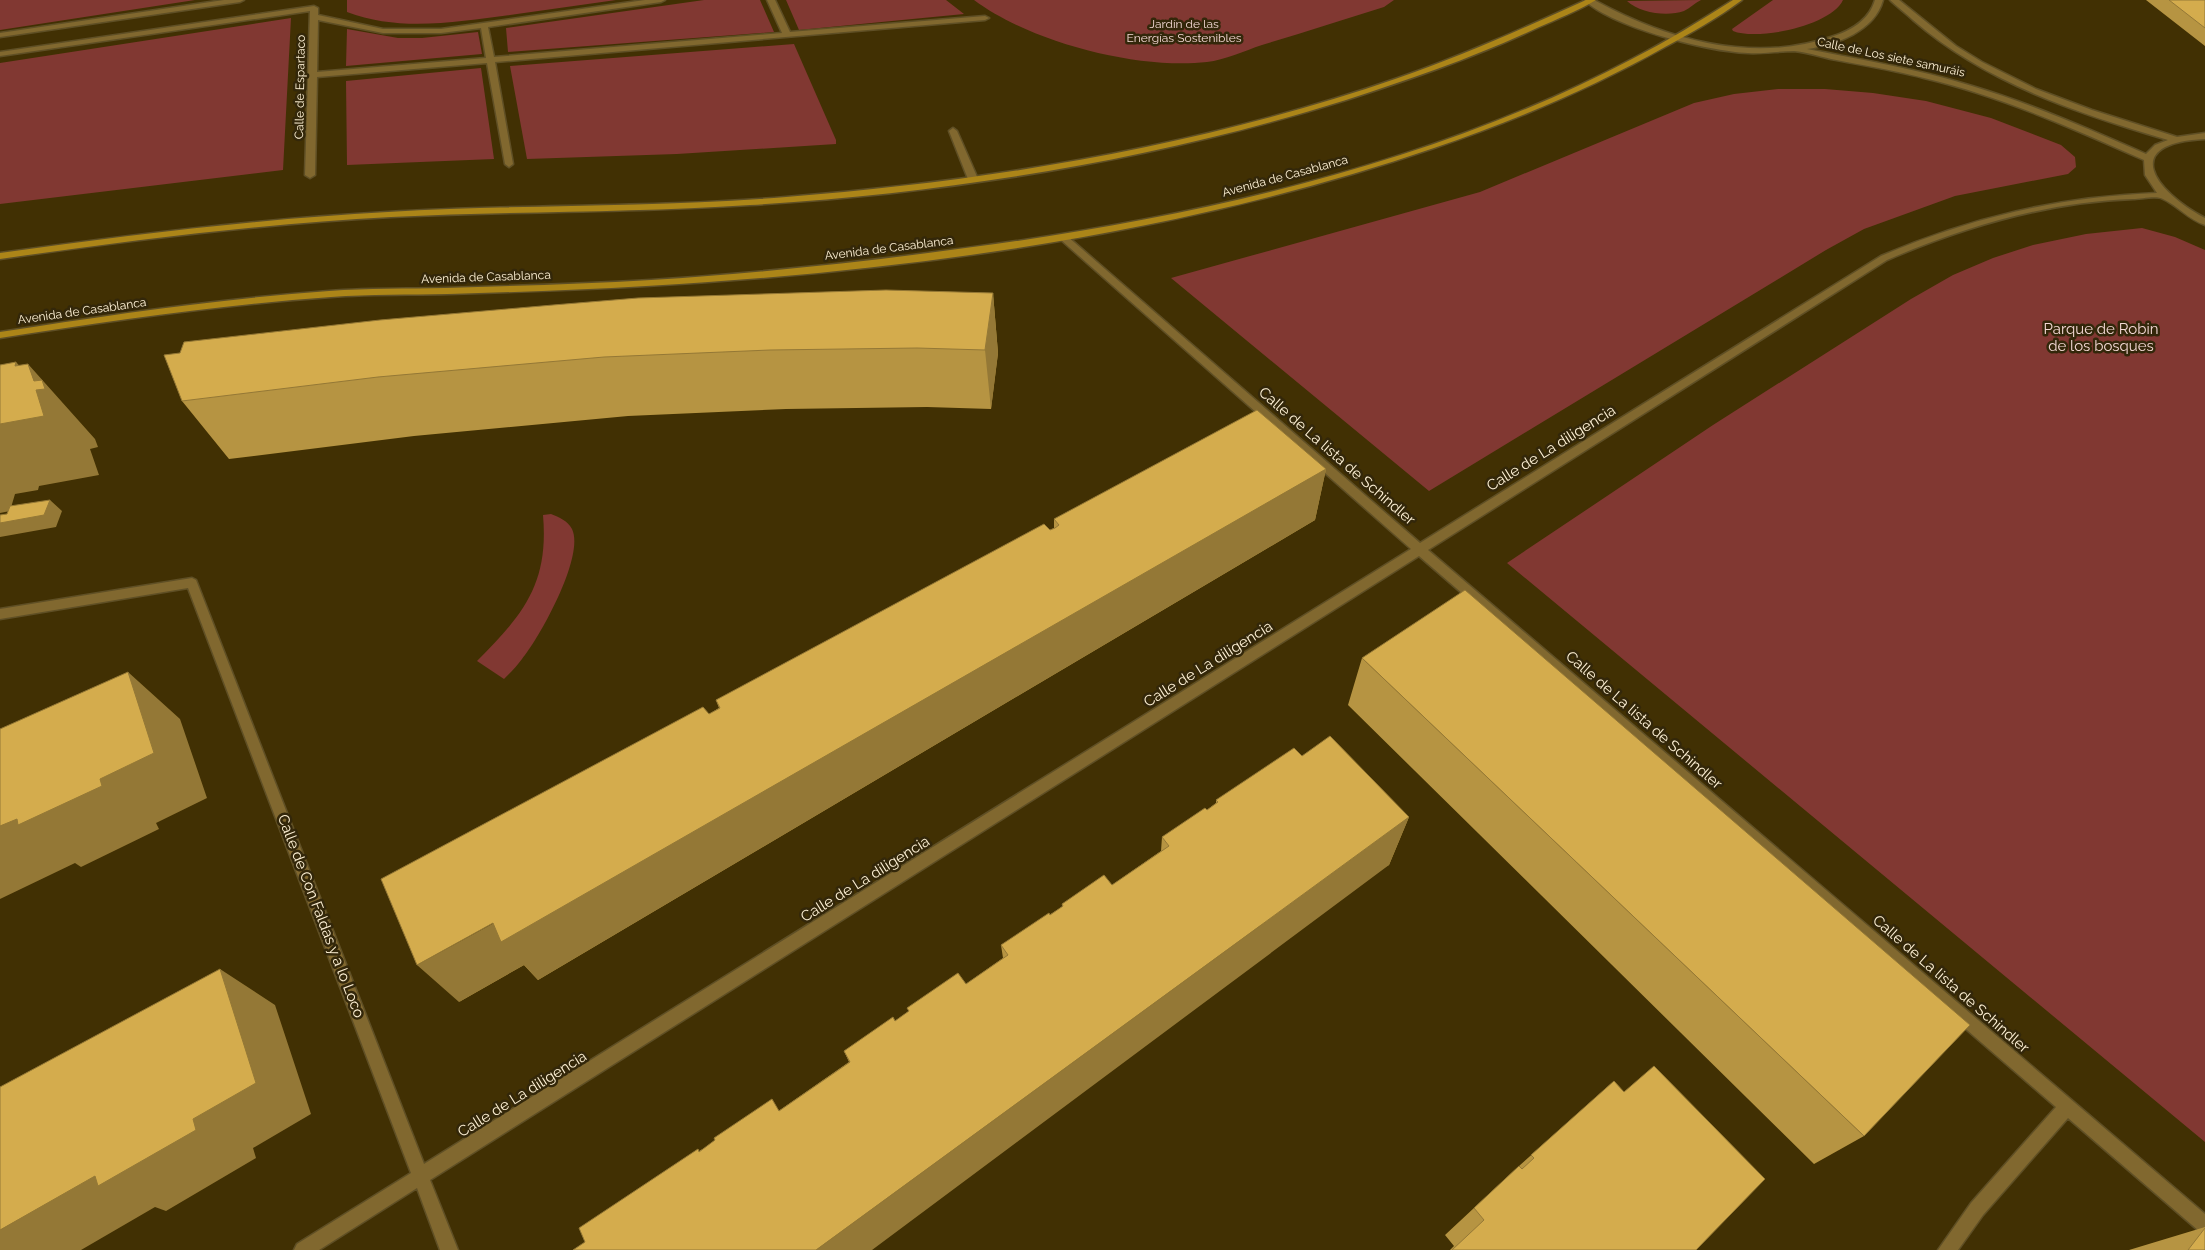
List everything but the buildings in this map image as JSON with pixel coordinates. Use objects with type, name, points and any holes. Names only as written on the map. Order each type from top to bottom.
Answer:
[{"type":"main road","points":[[0,256],[221,227],[446,212],[645,209],[896,190],[973,179],[1163,144],[1297,112],[1423,72],[1501,42],[1590,0]]},
{"type":"main road","name":"Avenida de Casablanca","points":[[0,334],[110,318],[333,294],[518,289],[708,279],[838,267],[1064,238],[1234,203],[1386,162],[1492,125],[1615,72],[1676,39],[1738,0]]},
{"type":"street","points":[[0,35],[240,0]]},
{"type":"street","points":[[314,18],[383,31],[441,32],[484,24],[661,0]]},
{"type":"street","points":[[771,0],[787,36]]},
{"type":"street","points":[[1590,0],[1620,18],[1676,39],[1716,48],[1743,50],[1794,49],[1824,43],[1849,34],[1873,16],[1878,7],[1879,0]]},
{"type":"street","name":"Calle de Los siete samuráis","points":[[1894,0],[1951,47],[2012,81],[2083,110],[2175,139]]},
{"type":"street","points":[[0,54],[314,4]]},
{"type":"street","name":"Calle de Espartaco","points":[[310,175],[314,4]]},
{"type":"street","points":[[312,75],[985,18]]},
{"type":"street","points":[[484,24],[509,164]]},
{"type":"street","name":"Calle de Los siete samuráis","points":[[1794,49],[1929,76],[1968,87],[2061,120],[2149,159]]},
{"type":"street","points":[[952,131],[973,179]]},
{"type":"street","points":[[2205,136],[2175,139],[2158,147],[2152,152],[2149,159],[2149,172],[2157,187],[2177,206],[2205,222]]},
{"type":"street","name":"Calle de La diligencia","points":[[303,1250],[1884,258],[1939,234],[2006,213],[2081,200],[2165,195]]},
{"type":"street","name":"Calle de La lista de Schindler","points":[[1064,238],[1421,550],[2205,1225]]},
{"type":"street","name":"Calle de Con Faldas y a lo Loco","points":[[0,614],[192,583],[449,1250]]},
{"type":"street","points":[[1947,1250],[1977,1208],[2067,1106]]},
{"type":"green space","points":[[0,0],[195,0],[0,30]]},
{"type":"green space","points":[[347,0],[616,0],[469,20],[407,24],[367,18],[347,12]]},
{"type":"green space","points":[[704,0],[760,0],[774,32],[508,52],[506,28]]},
{"type":"green space","points":[[786,0],[946,0],[964,14],[799,30]]},
{"type":"green space","name":"Jardín de las Energías Sostenibles","points":[[974,0],[1394,0],[1384,7],[1228,57],[1207,62],[1179,63],[1149,62],[1086,50],[1024,29]]},
{"type":"green space","points":[[1701,0],[1684,11],[1670,14],[1646,11],[1627,1]]},
{"type":"green space","points":[[1773,0],[1843,0],[1836,9],[1824,17],[1792,29],[1759,34],[1744,34],[1733,31],[1732,29]]},
{"type":"green space","points":[[291,18],[283,170],[0,204],[0,63]]},
{"type":"green space","points":[[347,29],[398,38],[422,38],[478,32],[482,54],[346,66]]},
{"type":"green space","points":[[794,44],[836,140],[836,144],[677,154],[527,159],[510,66]]},
{"type":"green space","points":[[481,68],[494,159],[347,165],[346,81]]},
{"type":"green space","points":[[1778,89],[1825,89],[1873,93],[1926,101],[1991,118],[2061,145],[2075,157],[2076,167],[2068,174],[1955,196],[1864,229],[1826,250],[1429,491],[1171,278],[1480,192],[1694,103],[1734,94]]},
{"type":"green space","name":"Parque de Robin de los bosques","points":[[2142,228],[2175,237],[2205,250],[2205,1142],[1507,563],[1713,425],[1911,299],[1953,275],[1993,258],[2033,245],[2086,234]]},
{"type":"green space","points":[[551,514],[566,522],[572,529],[574,541],[567,576],[559,596],[530,648],[504,679],[477,661],[508,628],[530,597],[542,560],[544,539],[543,515]]}]
